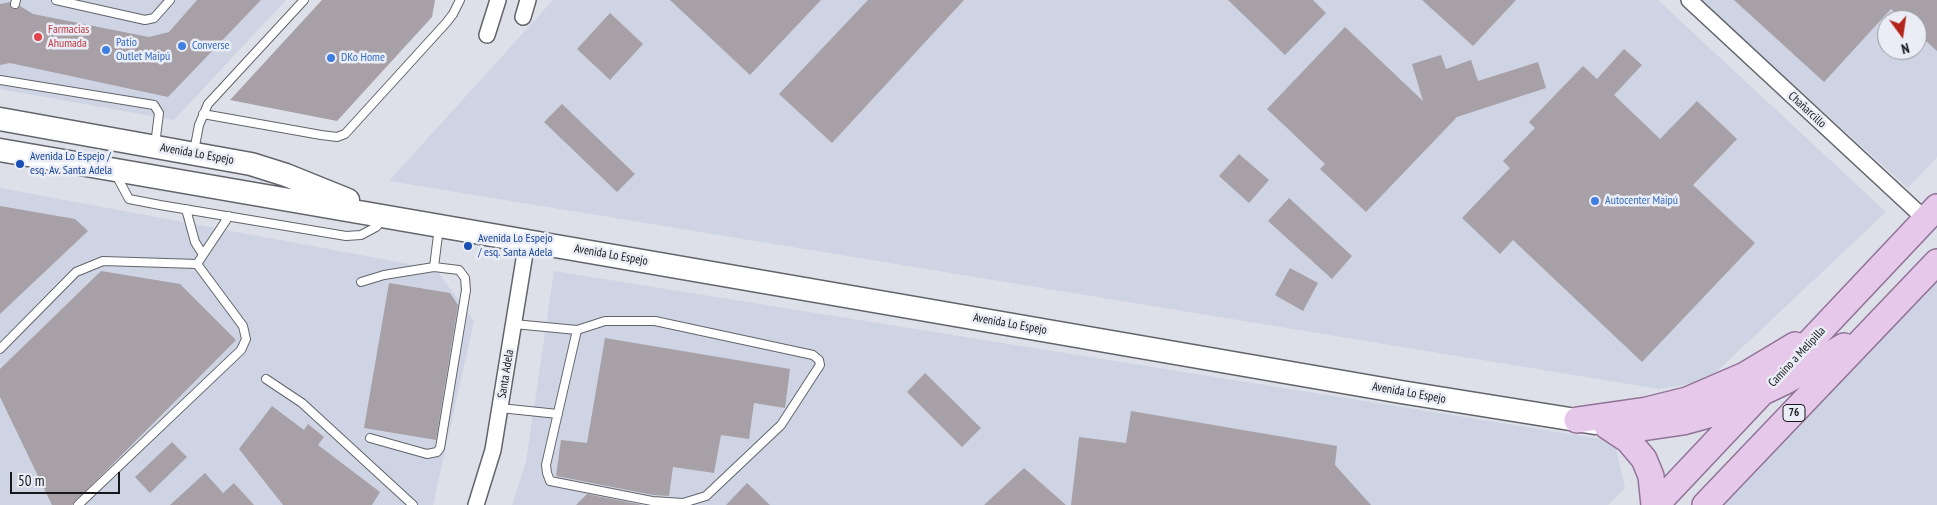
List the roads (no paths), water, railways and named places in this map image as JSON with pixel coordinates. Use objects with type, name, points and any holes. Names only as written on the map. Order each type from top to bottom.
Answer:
[{"type":"main road","name":"Avenida Lo Espejo","points":[[0,119],[155,146],[271,169],[386,216]]},
{"type":"main road","name":"Avenida Lo Espejo","points":[[0,150],[1391,390],[1635,429]]},
{"type":"main road","points":[[201,155],[213,167],[212,172],[202,185]]},
{"type":"main road","name":"Camino a Melipilla","points":[[1660,502],[1931,213]]},
{"type":"main road","name":"76","points":[[1705,505],[1937,262]]},
{"type":"main road","points":[[1635,429],[1683,422],[1711,414],[1763,393],[1816,364],[1883,320]]},
{"type":"main road","points":[[1577,420],[1647,410],[1687,400],[1745,375],[1820,332]]},
{"type":"main road","points":[[1604,424],[1628,440],[1644,459],[1660,502]]},
{"type":"main road","points":[[1635,429],[1657,454],[1664,474],[1660,502]]},
{"type":"street","points":[[487,35],[498,0]]},
{"type":"street","points":[[523,17],[528,0]]},
{"type":"street","name":"Chañarcillo","points":[[1689,0],[1931,213]]},
{"type":"street","name":"Santa Adela","points":[[476,505],[488,471],[527,241]]},
{"type":"lane","points":[[56,0],[145,20],[154,18],[170,0]]},
{"type":"lane","points":[[201,155],[199,125],[208,104],[304,0]]},
{"type":"lane","points":[[203,114],[320,136],[337,137],[345,134],[454,14],[460,0]]},
{"type":"lane","points":[[0,80],[154,105],[159,113],[155,146]]},
{"type":"lane","points":[[113,170],[130,199],[346,236],[361,235],[376,227],[386,216]]},
{"type":"lane","points":[[186,209],[195,242],[202,253]]},
{"type":"lane","points":[[196,264],[229,216]]},
{"type":"lane","points":[[434,266],[439,225]]},
{"type":"lane","points":[[0,349],[76,272],[103,261],[196,264]]},
{"type":"lane","points":[[78,505],[241,350],[246,339],[243,326],[196,264]]},
{"type":"lane","points":[[360,282],[434,266],[459,270],[465,278],[466,290],[440,448],[437,452],[427,454],[370,438]]},
{"type":"lane","points":[[514,324],[577,330],[605,321],[655,321],[813,355],[819,360],[820,365],[781,425],[706,496],[683,503],[652,502],[550,481],[546,465],[577,330]]},
{"type":"lane","points":[[266,379],[302,403],[413,505]]},
{"type":"lane","points":[[500,408],[558,414]]},
{"type":"place","name":"Farmacias Ahumada","points":[[38,37]]},
{"type":"place","name":"Converse","points":[[182,46]]},
{"type":"place","name":"Patio Outlet Maipú","points":[[106,50]]},
{"type":"place","name":"DKo Home","points":[[331,58]]},
{"type":"place","name":"Avenida Lo Espejo / esq. Av. Santa Adela","points":[[20,164]]},
{"type":"place","name":"Autocenter Maipú","points":[[1595,201]]},
{"type":"place","name":"Avenida Lo Espejo / esq. Santa Adela","points":[[468,246]]}]
